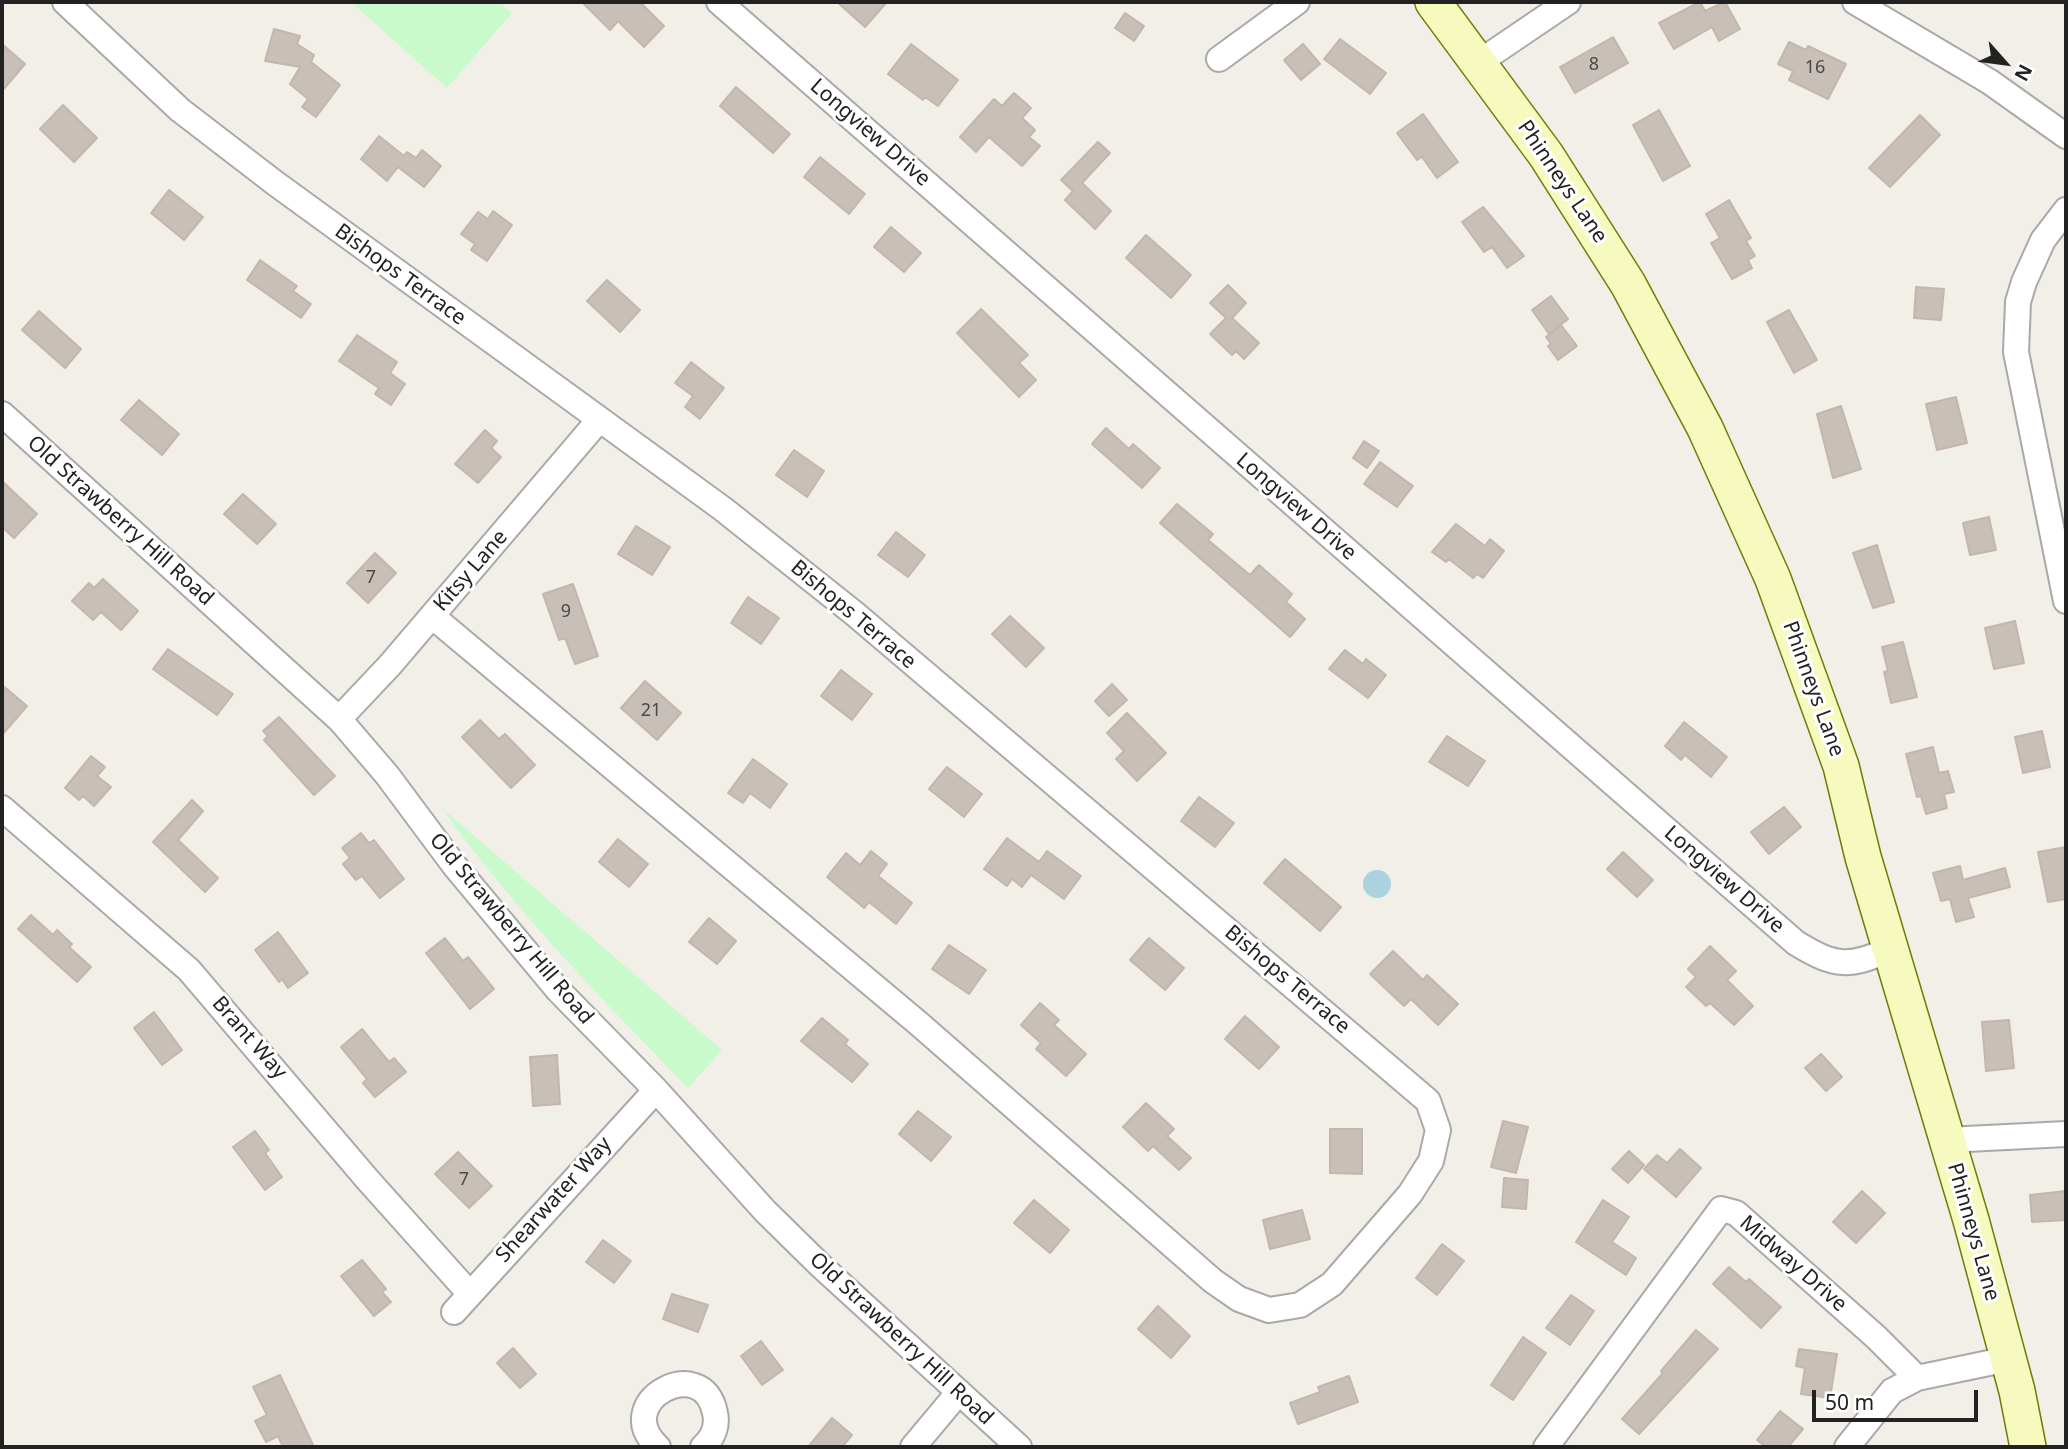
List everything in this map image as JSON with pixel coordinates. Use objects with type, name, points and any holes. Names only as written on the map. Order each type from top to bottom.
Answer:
[{"type":"main road","name":"Phinneys Lane","points":[[1433,2],[1546,155],[1628,284],[1726,473],[1773,579],[1841,766],[1863,857],[1892,949],[2008,1359],[2028,1447]]},
{"type":"street","name":"Bishops Terrace","points":[[65,2],[161,95],[275,183],[723,509],[855,614],[1423,1096],[1433,1110],[1438,1130],[1437,1144],[1431,1161],[1410,1195],[1332,1284],[1317,1297],[1300,1305],[1269,1310],[1239,1299],[1213,1281],[918,1023],[432,616]]},
{"type":"street","name":"Longview Drive","points":[[719,2],[1796,943],[1836,964],[1861,962],[1892,949]]},
{"type":"street","points":[[1219,59],[1297,2]]},
{"type":"street","points":[[1478,62],[1568,2]]},
{"type":"street","points":[[1855,2],[1990,82],[2066,136]]},
{"type":"street","points":[[2066,209],[2043,240],[2024,282],[2018,302],[2016,352],[2066,601]]},
{"type":"street","name":"Old Strawberry Hill Road","points":[[2,414],[339,719],[387,775],[510,935],[558,990],[656,1090],[765,1211],[821,1266],[1019,1447]]},
{"type":"street","name":"Kitsy Lane","points":[[339,719],[432,616],[599,420]]},
{"type":"street","name":"Brant Way","points":[[2,808],[189,970],[366,1179],[462,1303]]},
{"type":"street","name":"Shearwater Way","points":[[462,1303],[656,1090]]},
{"type":"street","points":[[1947,1140],[2066,1134]]},
{"type":"street","name":"Midway Drive","points":[[1546,1447],[1721,1209],[1736,1213],[1876,1336],[1917,1378]]},
{"type":"street","points":[[1847,1447],[1892,1391],[1917,1378],[2008,1359]]},
{"type":"street","points":[[658,1447],[646,1428],[647,1409],[658,1393],[674,1385],[691,1385],[711,1402],[715,1427],[707,1446]]},
{"type":"street","points":[[913,1447],[960,1392]]},
{"type":"green space","points":[[351,2],[499,2],[512,13],[447,88]]},
{"type":"green space","points":[[442,808],[722,1050],[688,1088],[529,918]]},
{"type":"water","points":[[1377,870],[1387,874],[1391,884],[1387,894],[1377,898],[1367,894],[1363,884],[1367,874]]},
{"type":"building","points":[[582,2],[640,2],[664,26],[644,47],[618,21],[610,30]]},
{"type":"building","points":[[837,2],[887,2],[865,27]]},
{"type":"building","points":[[1700,2],[1705,11],[1725,2],[1740,29],[1719,41],[1712,27],[1674,49],[1659,23]]},
{"type":"building","points":[[1125,13],[1144,26],[1134,41],[1115,28]]},
{"type":"building","points":[[274,29],[300,36],[297,44],[314,55],[311,62],[340,85],[316,117],[302,107],[308,99],[290,84],[300,67],[265,61]]},
{"type":"building","points":[[1613,37],[1628,63],[1575,93],[1560,67]]},
{"type":"building","points":[[1340,39],[1386,73],[1370,94],[1324,59]]},
{"type":"building","points":[[1789,42],[1806,50],[1808,46],[1846,64],[1828,99],[1789,80],[1793,71],[1778,64]]},
{"type":"building","points":[[2,44],[25,64],[2,91]]},
{"type":"building","points":[[911,44],[958,80],[938,106],[925,97],[923,100],[888,74]]},
{"type":"building","points":[[1303,44],[1320,64],[1301,80],[1284,60]]},
{"type":"building","points":[[736,87],[790,134],[773,153],[720,106]]},
{"type":"building","points":[[1014,93],[1031,108],[1022,118],[1035,130],[1029,137],[1040,146],[1022,166],[989,137],[976,152],[960,137],[994,99],[1002,106]]},
{"type":"building","points":[[63,105],[97,138],[74,162],[40,129]]},
{"type":"building","points":[[1659,110],[1690,166],[1663,181],[1633,125]]},
{"type":"building","points":[[1423,114],[1458,162],[1437,178],[1422,157],[1417,160],[1397,133]]},
{"type":"building","points":[[1920,115],[1940,135],[1890,187],[1869,168]]},
{"type":"building","points":[[379,136],[404,156],[407,152],[416,158],[422,150],[441,166],[424,187],[398,167],[387,181],[361,159]]},
{"type":"building","points":[[1098,142],[1110,153],[1082,183],[1111,211],[1095,229],[1065,200],[1073,191],[1061,180]]},
{"type":"building","points":[[820,157],[865,194],[849,214],[804,177]]},
{"type":"building","points":[[169,190],[203,217],[184,240],[151,213]]},
{"type":"building","points":[[1729,200],[1751,238],[1746,241],[1755,256],[1748,260],[1752,268],[1732,279],[1711,243],[1720,238],[1706,214]]},
{"type":"building","points":[[1483,207],[1524,256],[1507,268],[1492,247],[1484,252],[1462,222]]},
{"type":"building","points":[[493,211],[512,225],[487,261],[471,250],[475,244],[461,234],[478,212],[488,219]]},
{"type":"building","points":[[891,227],[921,253],[904,272],[874,247]]},
{"type":"building","points":[[1146,235],[1191,275],[1171,298],[1126,258]]},
{"type":"building","points":[[260,260],[297,286],[293,291],[311,304],[301,318],[247,280]]},
{"type":"building","points":[[607,280],[640,310],[620,332],[587,301]]},
{"type":"building","points":[[1228,285],[1246,303],[1232,318],[1259,343],[1244,359],[1236,351],[1232,355],[1210,334],[1226,318],[1210,303]]},
{"type":"building","points":[[1916,287],[1944,289],[1941,320],[1914,318]]},
{"type":"building","points":[[1551,296],[1568,319],[1549,334],[1532,310]]},
{"type":"building","points":[[981,309],[1028,355],[1019,363],[1036,380],[1019,397],[957,333]]},
{"type":"building","points":[[1789,310],[1817,360],[1794,373],[1767,322]]},
{"type":"building","points":[[39,311],[81,349],[65,368],[22,330]]},
{"type":"building","points":[[1561,325],[1577,346],[1558,360],[1548,346],[1551,344],[1546,337]]},
{"type":"building","points":[[357,335],[397,362],[390,373],[405,384],[391,405],[375,394],[379,388],[339,361]]},
{"type":"building","points":[[691,362],[724,388],[700,419],[685,407],[693,396],[675,383]]},
{"type":"building","points":[[1956,397],[1967,443],[1937,450],[1926,404]]},
{"type":"building","points":[[139,400],[179,434],[162,455],[121,420]]},
{"type":"building","points":[[1841,406],[1861,469],[1833,478],[1817,414]]},
{"type":"building","points":[[1106,428],[1129,449],[1133,444],[1160,468],[1142,488],[1092,444]]},
{"type":"building","points":[[485,430],[497,441],[491,448],[501,457],[478,483],[455,464]]},
{"type":"building","points":[[1364,441],[1379,451],[1367,468],[1353,458]]},
{"type":"building","points":[[794,450],[824,471],[807,497],[776,475]]},
{"type":"building","points":[[1380,462],[1413,486],[1397,507],[1364,484]]},
{"type":"building","points":[[2,481],[37,514],[14,538],[2,527]]},
{"type":"building","points":[[243,494],[276,524],[257,544],[224,514]]},
{"type":"building","points":[[1177,504],[1213,534],[1208,540],[1250,575],[1259,565],[1292,594],[1286,602],[1305,619],[1290,637],[1160,523]]},
{"type":"building","points":[[1989,517],[1996,550],[1970,555],[1963,523]]},
{"type":"building","points":[[1456,524],[1485,546],[1490,539],[1504,551],[1483,578],[1477,574],[1473,578],[1449,559],[1446,562],[1432,552]]},
{"type":"building","points":[[636,526],[670,547],[652,575],[618,554]]},
{"type":"building","points":[[896,532],[925,555],[908,577],[878,555]]},
{"type":"building","points":[[1877,545],[1894,602],[1873,608],[1853,553]]},
{"type":"building","points":[[375,553],[396,573],[368,603],[347,583]]},
{"type":"building","points":[[103,579],[138,611],[121,630],[101,612],[93,620],[72,601],[89,583],[94,588]]},
{"type":"building","points":[[573,584],[598,656],[575,664],[565,638],[559,640],[543,594]]},
{"type":"building","points":[[748,597],[779,618],[761,644],[731,623]]},
{"type":"building","points":[[1010,616],[1044,648],[1026,667],[992,634]]},
{"type":"building","points":[[2015,621],[2024,663],[1994,669],[1985,628]]},
{"type":"building","points":[[1903,642],[1917,697],[1891,703],[1884,672],[1888,671],[1882,647]]},
{"type":"building","points":[[168,649],[233,694],[217,715],[153,669]]},
{"type":"building","points":[[1345,650],[1363,664],[1366,659],[1386,675],[1368,698],[1329,669]]},
{"type":"building","points":[[841,670],[872,694],[852,720],[821,696]]},
{"type":"building","points":[[645,681],[681,713],[657,740],[621,708]]},
{"type":"building","points":[[1112,684],[1127,700],[1109,716],[1095,701]]},
{"type":"building","points":[[2,685],[27,706],[2,735]]},
{"type":"building","points":[[1127,713],[1166,753],[1137,781],[1116,759],[1124,751],[1107,733]]},
{"type":"building","points":[[279,717],[335,776],[314,795],[264,740],[268,736],[263,731]]},
{"type":"building","points":[[480,720],[499,739],[505,734],[535,765],[511,788],[462,737]]},
{"type":"building","points":[[1684,722],[1727,757],[1711,777],[1685,755],[1681,760],[1665,746]]},
{"type":"building","points":[[2042,731],[2050,767],[2023,773],[2015,737]]},
{"type":"building","points":[[1447,736],[1485,761],[1468,786],[1429,762]]},
{"type":"building","points":[[1933,747],[1939,773],[1948,771],[1954,792],[1944,794],[1947,808],[1926,814],[1921,796],[1917,797],[1906,754]]},
{"type":"building","points":[[91,756],[105,767],[97,776],[111,787],[94,806],[83,796],[79,800],[65,788]]},
{"type":"building","points":[[753,759],[787,784],[770,808],[750,793],[743,803],[728,793]]},
{"type":"building","points":[[947,767],[982,794],[964,817],[929,789]]},
{"type":"building","points":[[1199,797],[1234,823],[1215,847],[1181,821]]},
{"type":"building","points":[[192,800],[203,811],[178,840],[218,878],[205,892],[153,842]]},
{"type":"building","points":[[1784,807],[1801,827],[1769,854],[1751,832]]},
{"type":"building","points":[[361,833],[369,843],[374,840],[404,879],[380,898],[362,876],[356,880],[343,864],[350,858],[342,848]]},
{"type":"building","points":[[1007,838],[1039,862],[1047,851],[1081,876],[1064,899],[1031,875],[1022,887],[1012,879],[1007,886],[984,869]]},
{"type":"building","points":[[618,839],[648,864],[629,887],[599,862]]},
{"type":"building","points":[[2066,847],[2066,899],[2048,902],[2038,852]]},
{"type":"building","points":[[871,851],[887,864],[878,876],[912,903],[896,924],[869,902],[864,908],[827,877],[846,853],[860,865]]},
{"type":"building","points":[[1623,852],[1653,880],[1637,897],[1607,869]]},
{"type":"building","points":[[1285,859],[1341,907],[1320,931],[1264,883]]},
{"type":"building","points":[[1960,866],[1963,880],[2005,868],[2010,887],[1968,898],[1974,917],[1956,922],[1950,899],[1941,901],[1933,873]]},
{"type":"building","points":[[31,915],[53,935],[57,930],[72,944],[69,947],[91,967],[77,982],[18,929]]},
{"type":"building","points":[[709,918],[736,941],[717,964],[689,942]]},
{"type":"building","points":[[278,932],[308,973],[288,988],[282,979],[279,982],[255,950]]},
{"type":"building","points":[[445,938],[463,961],[468,957],[494,989],[470,1009],[426,953]]},
{"type":"building","points":[[1149,938],[1184,968],[1165,990],[1130,960]]},
{"type":"building","points":[[949,945],[986,970],[969,994],[932,969]]},
{"type":"building","points":[[1710,946],[1736,971],[1727,980],[1753,1006],[1734,1025],[1710,1003],[1706,1006],[1686,987],[1696,977],[1688,969]]},
{"type":"building","points":[[1393,951],[1423,980],[1427,975],[1458,1004],[1438,1025],[1411,999],[1404,1006],[1370,974]]},
{"type":"building","points":[[1040,1003],[1059,1020],[1054,1025],[1086,1054],[1066,1076],[1036,1049],[1041,1043],[1021,1025]]},
{"type":"building","points":[[154,1012],[182,1050],[162,1065],[134,1028]]},
{"type":"building","points":[[1245,1016],[1279,1047],[1259,1069],[1225,1039]]},
{"type":"building","points":[[822,1018],[848,1040],[845,1044],[868,1064],[852,1082],[801,1041]]},
{"type":"building","points":[[2009,1020],[2014,1068],[1986,1071],[1982,1022]]},
{"type":"building","points":[[362,1029],[389,1062],[394,1058],[406,1072],[375,1097],[363,1083],[367,1079],[341,1047]]},
{"type":"building","points":[[1821,1054],[1842,1077],[1826,1091],[1805,1068]]},
{"type":"building","points":[[557,1055],[560,1104],[533,1106],[530,1057]]},
{"type":"building","points":[[1146,1103],[1174,1129],[1167,1136],[1191,1158],[1179,1170],[1153,1146],[1148,1151],[1123,1127]]},
{"type":"building","points":[[918,1111],[951,1137],[931,1161],[899,1134]]},
{"type":"building","points":[[1503,1121],[1528,1127],[1516,1173],[1491,1167]]},
{"type":"building","points":[[1330,1129],[1362,1129],[1362,1174],[1330,1173]]},
{"type":"building","points":[[255,1131],[269,1150],[265,1153],[282,1177],[265,1190],[233,1147]]},
{"type":"building","points":[[1680,1149],[1701,1168],[1676,1197],[1644,1169],[1657,1155],[1667,1163]]},
{"type":"building","points":[[1629,1151],[1644,1165],[1628,1183],[1612,1169]]},
{"type":"building","points":[[458,1152],[492,1186],[469,1208],[435,1174]]},
{"type":"building","points":[[1504,1178],[1528,1180],[1526,1209],[1502,1207]]},
{"type":"building","points":[[1862,1191],[1885,1213],[1856,1243],[1833,1222]]},
{"type":"building","points":[[2066,1191],[2066,1220],[2032,1222],[2030,1195]]},
{"type":"building","points":[[1034,1200],[1069,1230],[1050,1253],[1014,1223]]},
{"type":"building","points":[[1603,1200],[1629,1217],[1612,1242],[1636,1258],[1626,1275],[1576,1242]]},
{"type":"building","points":[[1302,1210],[1310,1239],[1270,1249],[1263,1220]]},
{"type":"building","points":[[603,1240],[631,1261],[614,1283],[586,1262]]},
{"type":"building","points":[[1442,1244],[1464,1261],[1437,1295],[1416,1278]]},
{"type":"building","points":[[362,1260],[386,1289],[382,1292],[391,1302],[374,1316],[341,1276]]},
{"type":"building","points":[[1729,1267],[1746,1282],[1749,1279],[1781,1307],[1761,1328],[1713,1284]]},
{"type":"building","points":[[672,1294],[708,1305],[698,1332],[663,1319]]},
{"type":"building","points":[[1571,1295],[1594,1311],[1570,1345],[1546,1328]]},
{"type":"building","points":[[1158,1306],[1190,1336],[1171,1358],[1138,1329]]},
{"type":"building","points":[[1696,1330],[1718,1349],[1639,1434],[1622,1419],[1663,1373],[1661,1371]]},
{"type":"building","points":[[1523,1337],[1546,1353],[1513,1400],[1491,1385]]},
{"type":"building","points":[[761,1341],[783,1370],[762,1385],[741,1356]]},
{"type":"building","points":[[513,1348],[536,1374],[520,1388],[497,1363]]},
{"type":"building","points":[[1799,1349],[1837,1354],[1830,1398],[1801,1394],[1805,1368],[1796,1366]]},
{"type":"building","points":[[280,1375],[314,1447],[283,1447],[278,1436],[266,1442],[255,1421],[267,1415],[253,1387]]},
{"type":"building","points":[[1349,1376],[1358,1402],[1298,1424],[1290,1403],[1320,1392],[1318,1387]]},
{"type":"building","points":[[1780,1411],[1803,1429],[1788,1447],[1766,1447],[1757,1440]]},
{"type":"building","points":[[832,1418],[852,1435],[842,1447],[808,1447]]}]
